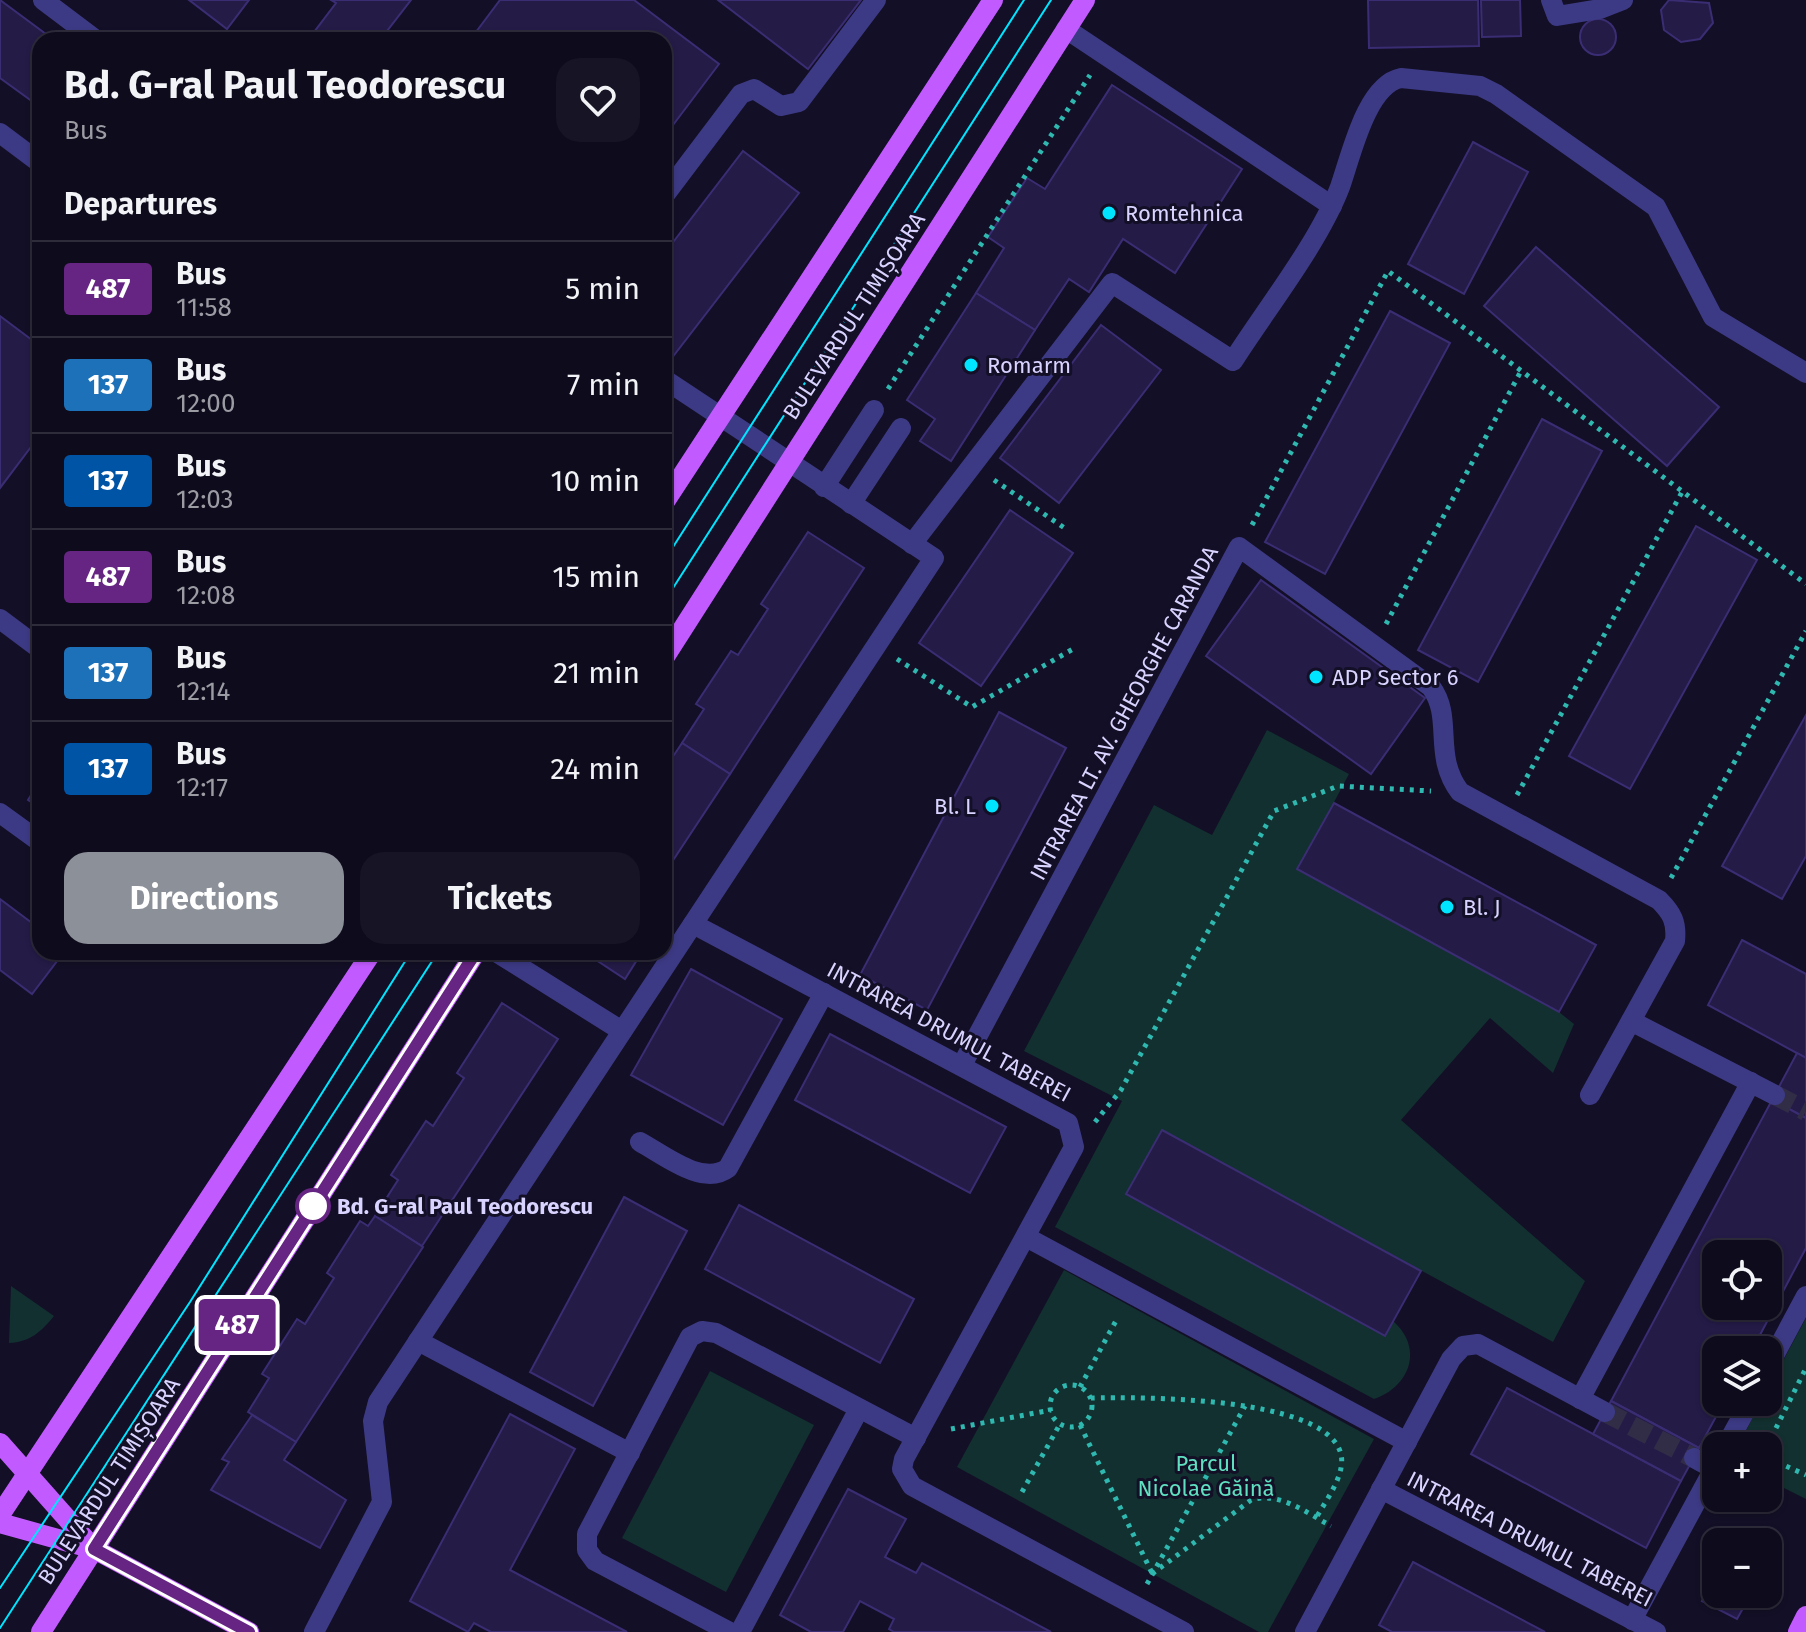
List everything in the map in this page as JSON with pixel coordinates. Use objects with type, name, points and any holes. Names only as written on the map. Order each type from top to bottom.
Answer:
[{"type":"main road","points":[[672,491],[993,0]]},
{"type":"main road","name":"BULEVARDUL TIMIȘOARA","points":[[672,645],[1085,0]]},
{"type":"main road","points":[[0,1515],[367,960]]},
{"type":"main road","name":"BULEVARDUL TIMIȘOARA","points":[[41,1632],[471,960]]},
{"type":"main road","points":[[0,1443],[94,1549]]},
{"type":"main road","points":[[0,1523],[94,1549],[249,1632]]},
{"type":"main road","points":[[1798,1632],[1806,1616]]},
{"type":"street","points":[[43,0],[85,32]]},
{"type":"street","points":[[672,185],[741,94],[754,89],[781,106],[799,102],[876,0]]},
{"type":"street","points":[[1551,0],[1557,16],[1600,9],[1623,0]]},
{"type":"street","points":[[1066,29],[1332,206]]},
{"type":"street","points":[[912,544],[1112,283],[1233,361],[1332,206],[1380,88],[1401,78],[1480,86],[1496,94],[1656,207],[1713,317],[1806,373]]},
{"type":"street","points":[[0,133],[32,157]]},
{"type":"street","points":[[672,385],[934,558],[672,956]]},
{"type":"street","points":[[824,487],[874,410]]},
{"type":"street","points":[[851,504],[901,428]]},
{"type":"street","name":"INTRAREA LT. AV. GHEORGHE CARANDA","points":[[962,1065],[1239,547],[1431,687],[1439,697],[1444,762],[1460,792]]},
{"type":"street","points":[[0,619],[32,643]]},
{"type":"street","points":[[1460,792],[1659,900],[1671,911],[1677,928],[1675,941],[1590,1095]]},
{"type":"street","points":[[0,813],[32,836]]},
{"type":"street","name":"INTRAREA DRUMUL TABEREI","points":[[693,924],[1061,1117],[1072,1130],[1074,1147]]},
{"type":"street","points":[[509,960],[622,1031]]},
{"type":"street","points":[[314,1632],[378,1515],[382,1489],[374,1410],[669,960]]},
{"type":"street","points":[[640,1142],[705,1176],[721,1173],[728,1168],[824,993]]},
{"type":"street","points":[[1631,1021],[1775,1095]]},
{"type":"street","points":[[1580,1399],[1751,1082]]},
{"type":"street","points":[[1074,1147],[902,1469],[912,1486],[1184,1632]]},
{"type":"street","name":"INTRAREA DRUMUL TABEREI","points":[[1026,1237],[1407,1442]]},
{"type":"street","points":[[1782,1341],[1806,1296]]},
{"type":"street","points":[[730,1632],[595,1561],[587,1550],[587,1534],[690,1337],[702,1331],[716,1333],[916,1438]]},
{"type":"street","points":[[418,1341],[630,1453]]},
{"type":"street","name":"INTRAREA DRUMUL TABEREI","points":[[1305,1632],[1456,1351],[1471,1343],[1605,1412]]},
{"type":"street","points":[[740,1632],[859,1409]]},
{"type":"street","points":[[1694,1458],[1702,1461]]},
{"type":"street","name":"INTRAREA DRUMUL TABEREI","points":[[1381,1489],[1656,1632]]},
{"type":"street","points":[[1632,1620],[1702,1491]]},
{"type":"path","points":[[874,410],[1104,54]]},
{"type":"path","points":[[1239,547],[1388,271],[1806,584]]},
{"type":"path","points":[[1375,646],[1521,371]]},
{"type":"path","points":[[988,476],[1066,529]]},
{"type":"path","points":[[1505,817],[1682,492]]},
{"type":"path","points":[[1659,900],[1806,631]]},
{"type":"path","points":[[876,645],[972,707],[1073,649]]},
{"type":"path","points":[[1074,1147],[1121,1090],[1274,811],[1338,786],[1460,792]]},
{"type":"path","points":[[1080,1387],[1121,1313]]},
{"type":"path","points":[[1774,1432],[1806,1368]]},
{"type":"path","points":[[1060,1424],[1051,1410],[1056,1391],[1068,1385],[1080,1387],[1091,1398],[1179,1398],[1245,1406],[1305,1422],[1330,1437],[1340,1450],[1342,1464],[1316,1518],[1275,1497],[1251,1500],[1152,1574]]},
{"type":"path","points":[[1060,1424],[1080,1425],[1089,1416],[1091,1398]]},
{"type":"path","points":[[1152,1574],[1245,1406]]},
{"type":"path","points":[[916,1438],[1051,1410]]},
{"type":"path","points":[[1022,1492],[1060,1424]]},
{"type":"path","points":[[1080,1425],[1152,1574]]},
{"type":"path","points":[[1782,1464],[1806,1475]]},
{"type":"green space","points":[[1267,730],[1349,774],[1298,870],[1559,1012],[1574,1024],[1553,1073],[1490,1018],[1401,1120],[1585,1281],[1553,1342],[1162,1130],[1126,1195],[1385,1336],[1393,1321],[1408,1343],[1409,1366],[1397,1386],[1374,1399],[1055,1227],[1122,1101],[1024,1051],[1154,805],[1212,835]]},
{"type":"green space","name":"Parcul Nicolae Găină","points":[[1064,1270],[1374,1439],[1268,1632],[1259,1632],[957,1467]]},
{"type":"green space","points":[[11,1286],[54,1316],[34,1335],[9,1343]]},
{"type":"green space","points":[[1806,1318],[1806,1499],[1782,1487],[1782,1432],[1745,1432],[1754,1416],[1782,1416],[1782,1363]]},
{"type":"green space","points":[[710,1371],[814,1425],[726,1592],[622,1538]]},
{"type":"building","points":[[0,0],[43,32],[32,32],[32,101],[0,78]]},
{"type":"building","points":[[189,0],[249,0],[227,29]]},
{"type":"building","points":[[331,0],[411,0],[386,32],[314,32],[336,3]]},
{"type":"building","points":[[500,0],[634,0],[719,64],[672,126],[672,32],[476,32]]},
{"type":"building","points":[[718,0],[861,0],[808,69]]},
{"type":"building","points":[[1368,0],[1478,0],[1479,46],[1369,48]]},
{"type":"building","points":[[1481,0],[1520,0],[1521,36],[1482,37]]},
{"type":"building","points":[[1669,0],[1709,3],[1713,23],[1700,39],[1681,42],[1664,30],[1661,10]]},
{"type":"building","points":[[1598,19],[1611,24],[1616,37],[1611,50],[1598,55],[1585,50],[1580,37],[1585,24]]},
{"type":"building","name":"Romtehnica","points":[[1112,85],[1242,169],[1175,273],[1123,239],[1089,292],[1069,279],[1035,330],[976,293],[1004,248],[988,237],[1027,178],[1045,189]]},
{"type":"building","points":[[1473,142],[1528,172],[1464,294],[1408,264]]},
{"type":"building","points":[[743,151],[799,193],[672,358],[672,244]]},
{"type":"building","points":[[1536,247],[1719,407],[1667,466],[1484,306]]},
{"type":"building","name":"Romarm","points":[[976,293],[1035,330],[951,461],[920,441],[935,419],[907,400]]},
{"type":"building","points":[[1390,311],[1450,343],[1325,574],[1265,542]]},
{"type":"building","points":[[0,316],[32,340],[32,446],[0,488]]},
{"type":"building","points":[[1101,325],[1161,370],[1059,503],[1000,458]]},
{"type":"building","points":[[1542,419],[1602,451],[1478,682],[1418,650]]},
{"type":"building","points":[[1010,510],[1073,553],[981,686],[919,643]]},
{"type":"building","points":[[1696,526],[1757,560],[1630,789],[1569,756]]},
{"type":"building","points":[[808,532],[864,568],[730,774],[682,743],[704,709],[696,704],[731,651],[738,655],[768,609],[761,604]]},
{"type":"building","name":"ADP Sector 6","points":[[1261,580],[1425,698],[1371,774],[1206,656]]},
{"type":"building","name":"Bl. L","points":[[999,712],[1066,748],[927,1010],[860,975]]},
{"type":"building","points":[[1806,715],[1806,856],[1782,899],[1722,866]]},
{"type":"building","points":[[682,743],[730,774],[672,862],[672,754]]},
{"type":"building","name":"Bl. J","points":[[1334,803],[1596,945],[1559,1012],[1297,869]]},
{"type":"building","points":[[0,899],[32,923],[32,960],[58,960],[32,994],[0,970]]},
{"type":"building","points":[[1742,940],[1806,974],[1806,1058],[1708,1005]]},
{"type":"building","points":[[596,960],[637,960],[625,979]]},
{"type":"building","points":[[691,969],[782,1019],[723,1125],[631,1075]]},
{"type":"building","points":[[502,1003],[558,1039],[422,1246],[375,1216],[398,1180],[391,1175],[426,1121],[433,1126],[464,1078],[457,1073]]},
{"type":"building","points":[[830,1034],[1006,1127],[970,1193],[795,1100]]},
{"type":"building","points":[[1797,1053],[1806,1058],[1806,1118],[1772,1100]]},
{"type":"building","points":[[1772,1100],[1806,1118],[1806,1248],[1782,1293],[1782,1240],[1702,1240],[1702,1320],[1768,1320],[1759,1336],[1702,1336],[1702,1416],[1716,1416],[1708,1432],[1702,1432],[1699,1448],[1611,1401]]},
{"type":"building","points":[[1162,1130],[1421,1271],[1385,1336],[1126,1194]]},
{"type":"building","points":[[624,1197],[687,1231],[593,1406],[530,1372]]},
{"type":"building","points":[[739,1205],[914,1299],[880,1363],[705,1269]]},
{"type":"building","points":[[375,1216],[423,1247],[296,1442],[248,1412],[269,1378],[262,1374],[297,1319],[305,1324],[334,1278],[327,1273],[360,1221],[368,1226]]},
{"type":"building","points":[[1507,1388],[1681,1481],[1646,1548],[1471,1454]]},
{"type":"building","points":[[1611,1401],[1699,1448],[1681,1481],[1593,1434]]},
{"type":"building","points":[[510,1414],[575,1449],[510,1570],[627,1632],[491,1632],[474,1623],[468,1632],[410,1601]]},
{"type":"building","points":[[252,1415],[296,1442],[284,1460],[346,1500],[320,1548],[211,1490],[229,1462],[222,1459]]},
{"type":"building","points":[[848,1489],[906,1519],[885,1557],[916,1573],[922,1563],[1051,1632],[894,1632],[889,1629],[894,1619],[860,1601],[843,1632],[811,1632],[780,1615]]},
{"type":"building","points":[[1413,1562],[1545,1632],[1392,1632],[1379,1625]]},
{"type":"building","points":[[1716,1608],[1743,1608],[1737,1619]]},
{"type":"tunnel","points":[[1775,1095],[1806,1111]]},
{"type":"tunnel","points":[[1605,1412],[1694,1458]]},
{"type":"tram line","points":[[672,549],[1024,0]]},
{"type":"tram line","points":[[672,590],[1051,0]]},
{"type":"tram line","points":[[0,1588],[190,1302],[406,960]]},
{"type":"tram line","points":[[0,1628],[433,960]]},
{"type":"bus line","name":"487","points":[[249,1632],[94,1549],[471,960]]},
{"type":"place","name":"Romtehnica","points":[[1109,213]]},
{"type":"place","name":"Romarm","points":[[971,365]]},
{"type":"place","name":"ADP Sector 6","points":[[1316,677]]},
{"type":"place","name":"Bl. L","points":[[992,806]]},
{"type":"place","name":"Bl. J","points":[[1447,907]]},
{"type":"place","name":"Bd. G-ral Paul Teodorescu","points":[[313,1206]]}]
